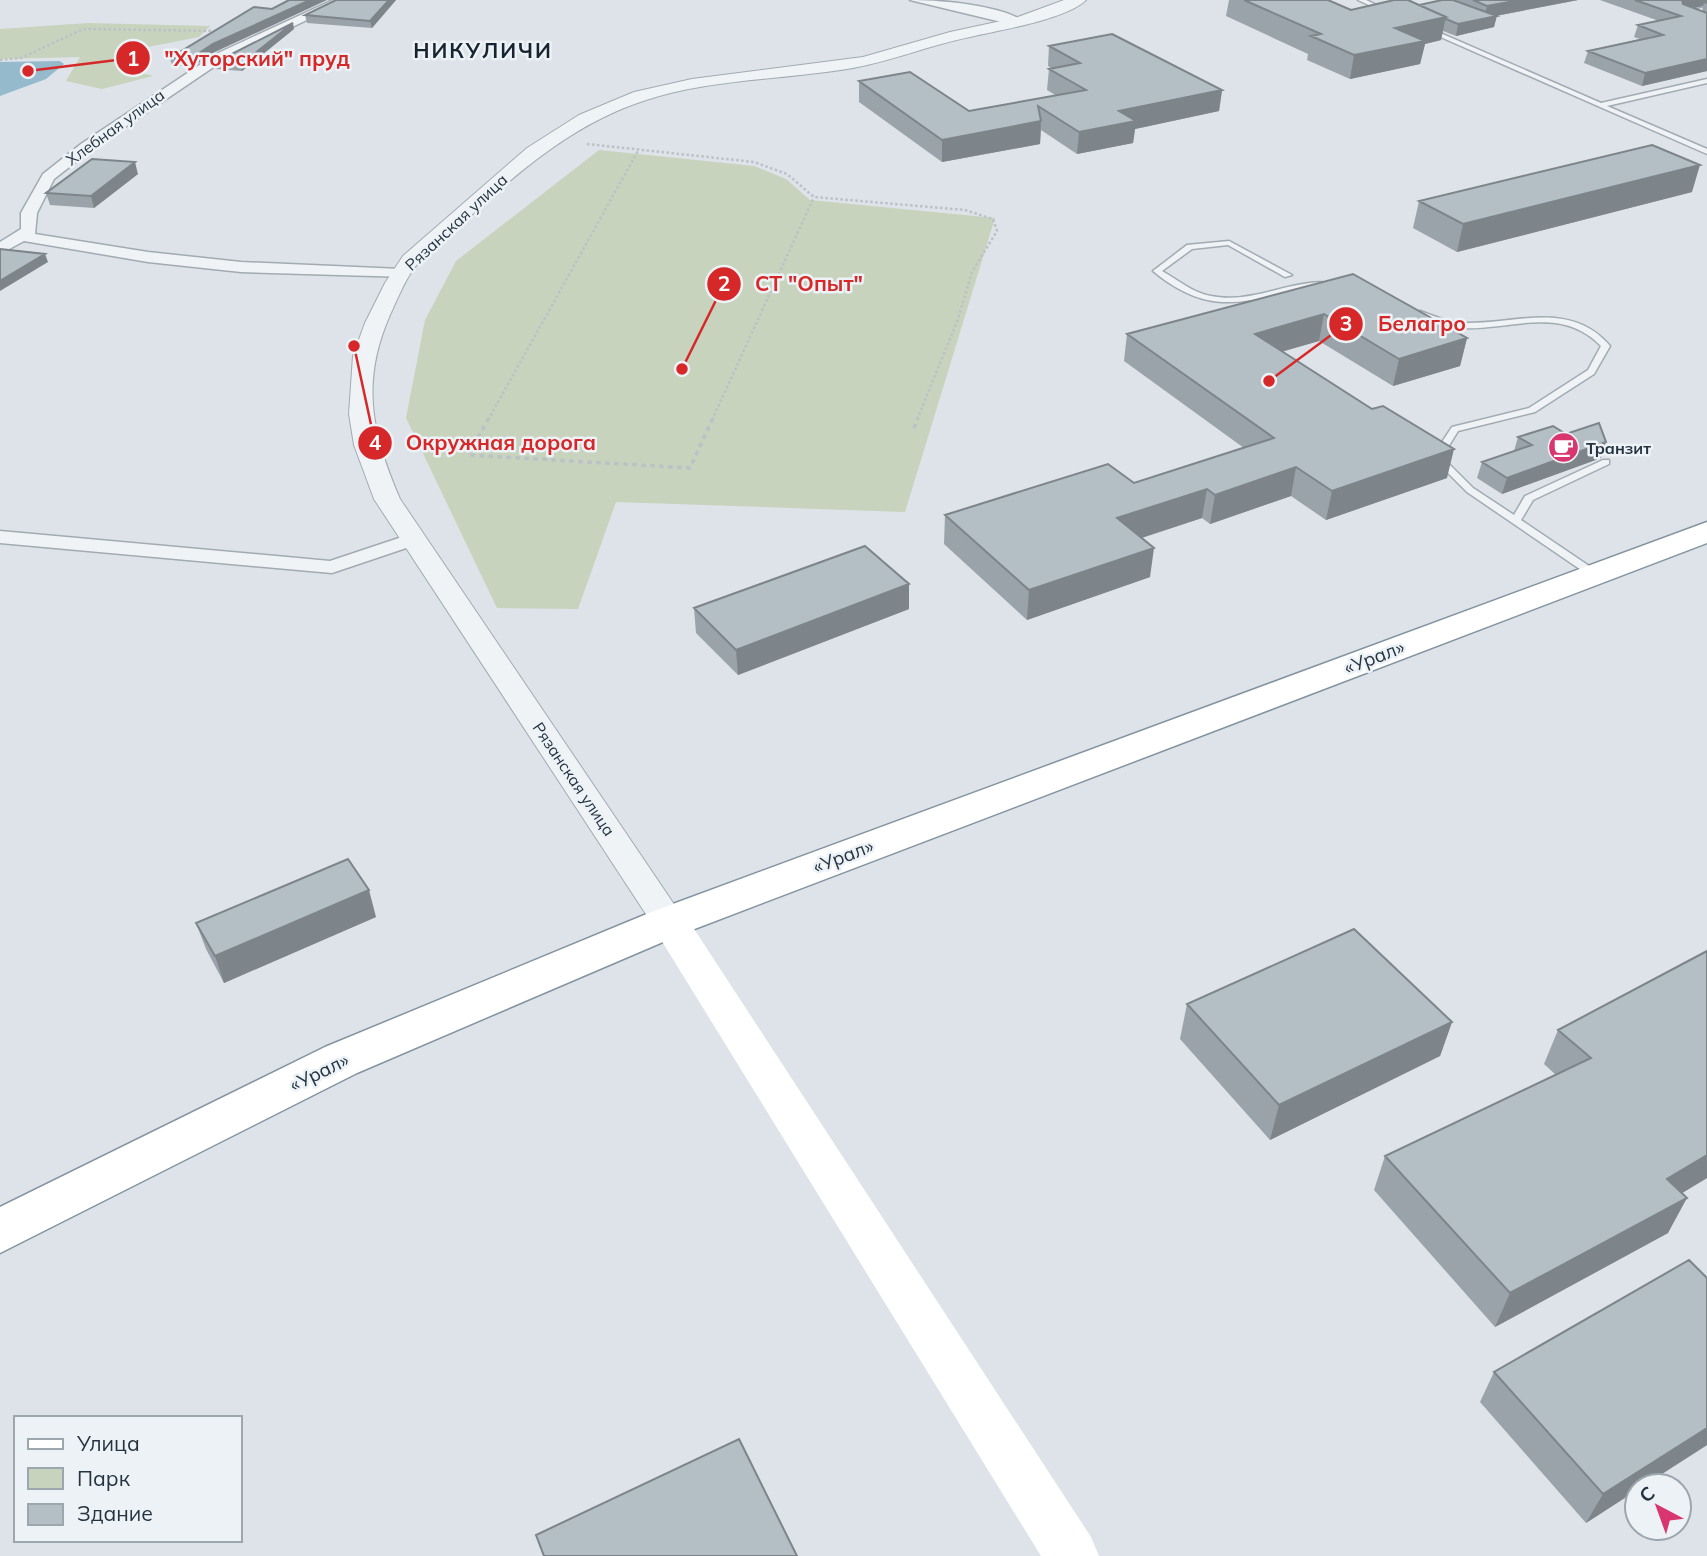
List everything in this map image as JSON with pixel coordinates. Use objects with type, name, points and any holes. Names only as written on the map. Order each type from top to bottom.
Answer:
[{"type":"highway","name":"«Урал»","points":[[0,1231],[341,1060],[669,922],[1707,532]]},
{"type":"main road","points":[[669,922],[1072,1556]]},
{"type":"street","name":"Хлебная улица","points":[[21,236],[29,231],[29,213],[48,177],[185,78],[269,33],[312,16],[342,0]]},
{"type":"street","points":[[916,0],[977,10],[1018,22]]},
{"type":"street","name":"Рязанская улица","points":[[669,922],[387,499],[364,445],[359,415],[365,353],[407,264],[493,184],[553,140],[610,107],[639,96],[707,82],[852,64],[1018,22],[1078,0]]},
{"type":"street","points":[[0,248],[21,236],[148,257],[228,265],[401,274]]},
{"type":"street","points":[[0,537],[332,567],[414,539]]},
{"type":"lane","points":[[1361,0],[1399,17]]},
{"type":"lane","points":[[1707,9],[1684,13],[1707,22]]},
{"type":"lane","points":[[1424,28],[1707,152]]},
{"type":"lane","points":[[1600,105],[1707,80]]},
{"type":"lane","points":[[1288,275],[1229,243],[1190,247],[1157,271],[1204,298],[1236,300],[1307,284],[1344,285]]},
{"type":"lane","points":[[1407,307],[1426,318],[1467,327],[1546,320],[1585,328],[1606,346],[1591,372],[1532,410],[1455,429],[1437,457],[1470,490],[1594,574]]},
{"type":"lane","points":[[1515,521],[1529,498],[1583,475],[1606,461]]},
{"type":"path","points":[[0,60],[21,58],[83,29],[269,33]]},
{"type":"path","points":[[553,140],[754,162],[787,174],[814,197],[965,210],[993,219],[996,231],[972,272],[958,319],[914,428]]},
{"type":"path","points":[[639,149],[468,455],[690,468],[814,197]]},
{"type":"green space","points":[[88,23],[210,26],[199,37],[122,52],[122,68],[153,76],[102,89],[66,81],[80,57],[0,59],[0,29]]},
{"type":"green space","points":[[599,150],[754,166],[786,179],[810,200],[995,218],[905,512],[616,502],[578,609],[497,608],[406,418],[425,320],[456,261]]},
{"type":"water","points":[[60,61],[64,64],[46,79],[0,96],[0,62]]},
{"type":"building","points":[[289,0],[310,0],[213,44],[190,59],[170,58],[254,7],[272,9]]},
{"type":"building","points":[[336,0],[389,0],[370,21],[305,15]]},
{"type":"building","points":[[1244,0],[1328,0],[1351,10],[1394,0],[1408,0],[1446,17],[1395,28],[1425,41],[1354,55],[1311,36],[1321,34]]},
{"type":"building","points":[[1453,0],[1497,16],[1458,24],[1419,5]]},
{"type":"building","points":[[1473,0],[1520,0],[1487,6]]},
{"type":"building","points":[[1635,0],[1682,0],[1683,4],[1707,13],[1707,59],[1645,73],[1588,51],[1663,35],[1638,25],[1681,16]]},
{"type":"building","points":[[293,23],[240,65],[214,63]]},
{"type":"building","points":[[1112,34],[1222,90],[1119,111],[1136,121],[1079,132],[1038,106],[1041,121],[942,140],[859,81],[910,72],[969,111],[1086,90],[1049,69],[1080,63],[1049,46]]},
{"type":"building","points":[[1652,145],[1700,165],[1463,224],[1419,201]]},
{"type":"building","points":[[92,159],[135,162],[91,196],[46,193]]},
{"type":"building","points":[[0,249],[45,254],[0,281]]},
{"type":"building","points":[[1353,274],[1467,338],[1399,359],[1324,314],[1255,334],[1372,409],[1383,406],[1454,449],[1332,491],[1296,467],[1215,495],[1207,489],[1117,518],[1154,548],[1029,590],[945,515],[1108,464],[1134,483],[1274,438],[1127,334]]},
{"type":"building","points":[[1599,423],[1606,442],[1507,478],[1482,462],[1532,445],[1518,437],[1553,426],[1566,434]]},
{"type":"building","points":[[865,546],[909,584],[736,650],[694,608]]},
{"type":"building","points":[[348,859],[369,890],[215,956],[196,923]]},
{"type":"building","points":[[1354,929],[1452,1022],[1279,1105],[1187,1004]]},
{"type":"building","points":[[1707,951],[1707,1155],[1667,1179],[1687,1198],[1510,1293],[1385,1156],[1591,1058],[1558,1030]]},
{"type":"building","points":[[1689,1260],[1707,1278],[1707,1428],[1638,1472],[1623,1472],[1623,1481],[1603,1494],[1494,1372]]},
{"type":"building","points":[[739,1439],[797,1556],[544,1556],[536,1535]]},
{"type":"place","name":"\"Хуторский\" пруд","points":[[28,71]]},
{"type":"place","name":"Окружная дорога","points":[[354,346]]},
{"type":"place","name":"СТ \"Опыт\"","points":[[682,369]]},
{"type":"place","name":"Белагро","points":[[1269,381]]},
{"type":"place","name":"Транзит","points":[[1563,448]]},
{"type":"district","name":"НИКУЛИЧИ","points":[[483,50]]}]
